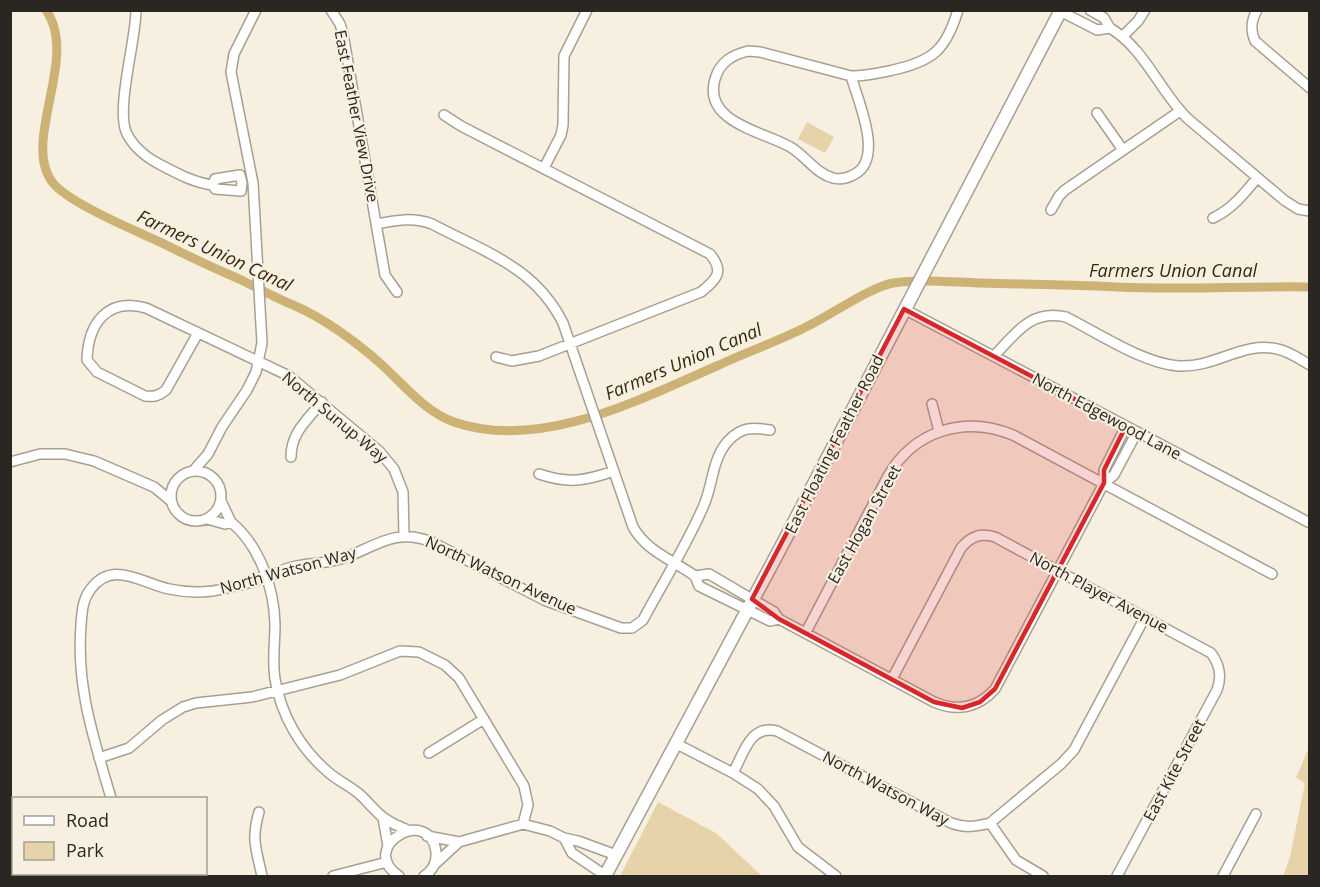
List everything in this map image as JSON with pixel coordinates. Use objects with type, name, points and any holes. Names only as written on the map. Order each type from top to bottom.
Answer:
[{"type":"main road","name":"East Floating Feather Road","points":[[606,876],[1060,11]]},
{"type":"street","points":[[136,10],[123,112],[126,132],[135,147],[151,160],[178,174],[213,184],[215,189],[241,190],[242,183],[253,183]]},
{"type":"street","points":[[154,486],[194,470],[208,454],[222,427],[247,390],[259,362],[262,344],[253,183],[231,72],[234,54],[255,10]]},
{"type":"street","name":"East Feather View Drive","points":[[331,10],[343,34],[385,275],[397,292]]},
{"type":"street","points":[[544,168],[561,135],[563,125],[564,56],[587,10]]},
{"type":"street","points":[[851,76],[869,141],[869,153],[866,164],[858,173],[847,178],[834,178],[822,173],[790,147],[728,119],[719,108],[714,94],[717,72],[735,54],[748,51],[760,52],[851,76],[872,75],[914,65],[927,60],[947,40],[958,10]]},
{"type":"street","points":[[1090,10],[1104,18],[1110,28],[1123,36],[1180,111],[1284,200],[1298,209],[1310,211]]},
{"type":"street","points":[[1123,36],[1145,10]]},
{"type":"street","points":[[1257,10],[1251,32],[1255,41],[1310,88]]},
{"type":"street","points":[[1060,11],[1097,30],[1110,28]]},
{"type":"street","points":[[1051,210],[1065,190],[1180,111]]},
{"type":"street","points":[[1097,113],[1123,150]]},
{"type":"street","points":[[444,115],[461,126],[710,254],[716,262],[718,272],[714,282],[701,292],[571,345],[529,359],[512,361],[496,357]]},
{"type":"street","points":[[1213,218],[1233,206],[1257,178]]},
{"type":"street","points":[[377,224],[403,219],[422,220],[514,267],[533,280],[546,294],[560,316],[571,345],[633,527],[639,538],[652,550],[695,576],[699,586],[774,612],[779,619],[943,706],[962,708],[971,706],[980,702],[995,689],[1104,483],[1114,476],[1137,432]]},
{"type":"street","name":"North Sunup Way","points":[[198,333],[166,390],[153,397],[145,396],[106,377],[91,366],[87,360],[92,333],[100,318],[111,309],[121,305],[135,305],[146,308],[289,376],[379,451],[394,469],[403,492],[404,535]]},
{"type":"street","name":"North Edgewood Lane","points":[[906,305],[994,356],[1310,523]]},
{"type":"street","points":[[994,356],[1029,321],[1047,315],[1057,315],[1066,317],[1141,355],[1168,365],[1207,364],[1241,351],[1260,347],[1279,349],[1310,365]]},
{"type":"street","points":[[291,457],[291,444],[295,435],[322,402]]},
{"type":"street","points":[[932,404],[939,431],[976,426],[1004,431],[1272,574]]},
{"type":"street","points":[[1104,483],[1104,470],[1126,426]]},
{"type":"street","points":[[674,562],[704,506],[715,464],[728,441],[746,428],[770,430]]},
{"type":"street","name":"East Hogan Street","points":[[806,632],[892,468],[912,447],[939,431]]},
{"type":"street","points":[[10,462],[40,454],[66,454],[94,461],[154,486],[171,501],[178,514],[185,519],[192,521],[207,519],[225,524],[231,522]]},
{"type":"street","points":[[208,454],[219,485],[221,501],[231,522],[250,543],[267,577],[274,608],[273,662],[284,711],[293,730],[312,756],[327,771],[370,804],[383,818],[408,830],[422,832],[427,836],[436,849],[432,872]]},
{"type":"street","points":[[194,470],[215,478]]},
{"type":"street","points":[[539,474],[556,480],[574,481],[590,479],[614,471]]},
{"type":"street","points":[[171,501],[170,492],[178,477]]},
{"type":"street","points":[[207,519],[218,508],[221,501]]},
{"type":"street","name":"North Player Avenue","points":[[892,679],[961,548],[968,540],[986,534],[1203,648],[1217,661]]},
{"type":"street","name":"North Watson Way","points":[[99,758],[84,699],[80,650],[83,605],[92,588],[100,580],[121,574],[168,589],[196,592],[228,588],[267,577],[290,567],[337,560],[381,541],[404,535]]},
{"type":"street","name":"North Watson Avenue","points":[[404,535],[421,537],[544,600],[621,628],[632,628],[644,620],[674,562]]},
{"type":"street","points":[[695,576],[709,574],[749,605]]},
{"type":"street","points":[[1043,876],[1016,860],[990,823],[1061,764],[1074,750],[1145,617]]},
{"type":"street","points":[[111,797],[99,758],[129,748],[162,720],[183,707],[196,703],[244,698],[340,675],[390,653],[409,650],[419,652],[453,671],[524,786],[528,805],[523,824]]},
{"type":"street","name":"East Kite Street","points":[[1117,876],[1217,690],[1220,680],[1217,661]]},
{"type":"street","points":[[429,753],[484,719]]},
{"type":"street","name":"North Watson Way","points":[[733,773],[753,736],[760,730],[768,728],[777,730],[951,824],[975,827],[990,823]]},
{"type":"street","points":[[675,743],[733,773],[766,796],[798,847],[836,876]]},
{"type":"street","points":[[259,812],[254,840],[262,876]]},
{"type":"street","points":[[1223,876],[1256,814]]},
{"type":"street","points":[[383,818],[388,846],[387,862],[398,876]]},
{"type":"street","points":[[427,836],[459,842],[523,824],[550,831],[616,855]]},
{"type":"street","points":[[388,846],[396,836],[408,830]]},
{"type":"street","points":[[564,838],[572,853],[606,876]]},
{"type":"street","points":[[432,872],[459,842]]},
{"type":"street","points":[[333,876],[387,862]]},
{"type":"highlighted area","points":[[904,309],[1126,426],[1104,470],[1104,483],[995,689],[980,702],[962,708],[934,702],[779,619],[752,599]]},
{"type":"green space","points":[[807,122],[834,137],[825,153],[798,139]]},
{"type":"green space","points":[[1309,747],[1309,876],[1283,876],[1290,857],[1305,783],[1296,778]]},
{"type":"green space","points":[[658,802],[716,833],[762,876],[620,876]]},
{"type":"waterway","name":"Farmers Union Canal","points":[[46,10],[55,30],[57,52],[43,145],[45,166],[53,183],[61,191],[103,216],[316,316],[362,348],[433,411],[454,422],[487,430],[521,431],[555,426],[590,418],[624,406],[793,333],[873,290],[893,283],[935,281],[1165,288],[1310,287]]}]
